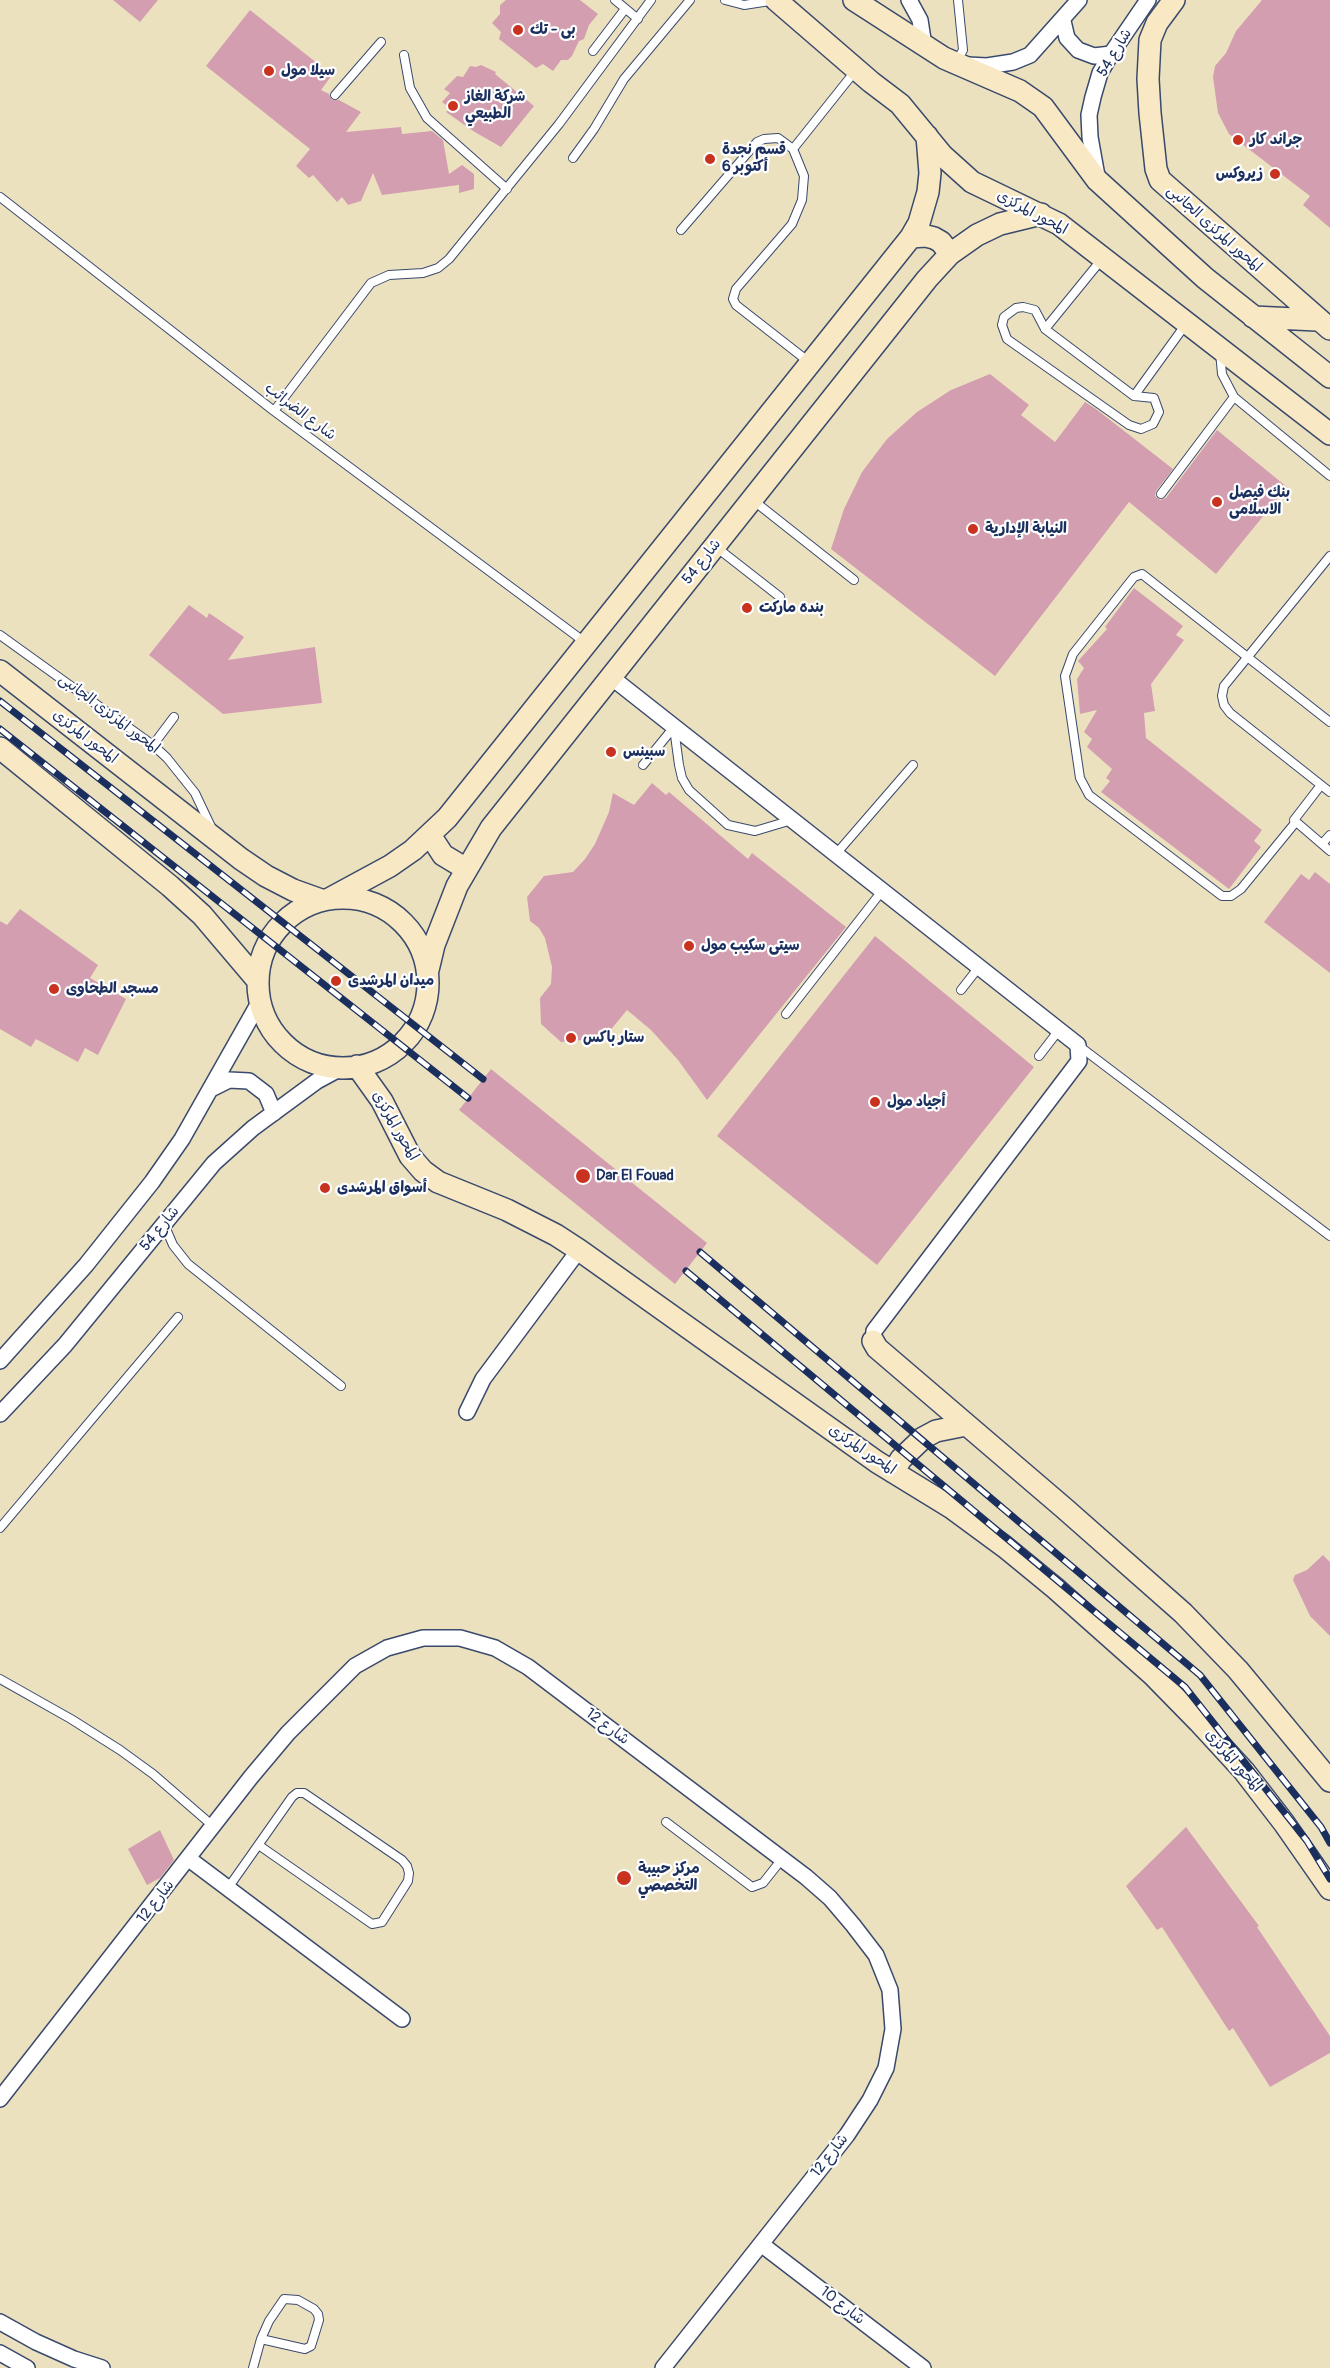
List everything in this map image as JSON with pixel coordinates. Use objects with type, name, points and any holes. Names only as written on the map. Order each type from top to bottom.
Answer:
[{"type":"main road","name":"المحور المركزى","points":[[776,0],[900,104],[942,155],[972,182],[1059,224],[1330,434]]},
{"type":"main road","points":[[854,0],[924,46],[956,64],[1020,91],[1043,107],[1097,180],[1205,278],[1330,377]]},
{"type":"main road","name":"المحور المركزى الجانبى","points":[[1174,0],[1157,22],[1150,40],[1149,113],[1160,180],[1324,324]]},
{"type":"main road","points":[[325,899],[349,898],[368,901],[391,913],[413,934],[428,970],[428,991],[424,1011],[416,1029],[387,1057],[369,1065],[322,1066],[305,1059],[276,1035],[266,1019],[259,991],[261,963],[276,930],[296,912],[390,866],[430,835],[462,801],[911,237],[919,223],[928,192],[930,173],[927,136]]},
{"type":"main road","name":"شارع 54","points":[[428,970],[444,915],[467,867],[491,828],[927,279],[950,254],[976,235],[1000,224],[1041,214]]},
{"type":"main road","points":[[911,237],[934,238],[941,242],[950,254]]},
{"type":"main road","points":[[1253,317],[1324,324]]},
{"type":"main road","name":"المحور المركزى","points":[[0,671],[217,841],[266,876],[325,899]]},
{"type":"main road","points":[[0,748],[10,763],[170,886],[231,947],[259,991]]},
{"type":"main road","points":[[430,835],[443,855],[467,867]]},
{"type":"main road","name":"المحور المركزى","points":[[349,1067],[382,1101],[410,1156],[423,1171],[438,1182],[531,1222],[579,1250],[893,1472],[952,1509],[1005,1547],[1153,1675],[1244,1771],[1284,1823],[1330,1890]]},
{"type":"main road","points":[[873,1341],[877,1348],[1183,1613],[1239,1670],[1329,1779]]},
{"type":"main road","points":[[893,1472],[911,1448],[923,1438],[936,1431],[966,1425]]},
{"type":"street","points":[[909,0],[920,20],[924,46]]},
{"type":"street","points":[[956,64],[987,66],[1013,62],[1030,56],[1079,0]]},
{"type":"street","name":"شارع 54","points":[[1097,180],[1090,137],[1089,115],[1092,97],[1100,73],[1148,0]]},
{"type":"street","points":[[1063,21],[1067,38],[1078,50],[1094,56],[1111,54]]},
{"type":"street","points":[[611,677],[1078,1045],[1079,1061],[874,1331],[873,1341]]},
{"type":"street","points":[[0,1361],[86,1265],[152,1182],[211,1089],[259,991]]},
{"type":"street","name":"شارع 54","points":[[0,1414],[65,1345],[214,1163],[253,1128],[316,1082],[349,1067]]},
{"type":"street","points":[[211,1089],[229,1080],[249,1081],[266,1094],[274,1113]]},
{"type":"street","points":[[466,1412],[483,1379],[579,1250]]},
{"type":"street","name":"شارع 12","points":[[0,2099],[288,1733],[355,1666],[387,1648],[423,1638],[460,1638],[495,1648],[528,1667],[782,1859],[830,1898],[876,1955],[890,1990],[893,2029],[886,2068],[870,2100],[847,2135],[663,2368]]},
{"type":"street","points":[[189,1858],[402,2019]]},
{"type":"street","name":"شارع 10","points":[[761,2244],[923,2368]]},
{"type":"street","points":[[0,2322],[36,2342],[74,2359],[102,2368]]},
{"type":"street","points":[[0,2353],[27,2368]]},
{"type":"lane","points":[[615,0],[638,19]]},
{"type":"lane","points":[[274,411],[371,283],[389,275],[423,273],[438,268],[449,259],[507,189],[651,0]]},
{"type":"lane","points":[[573,158],[624,80],[690,0]]},
{"type":"lane","points":[[725,0],[744,5],[776,0]]},
{"type":"lane","points":[[956,64],[963,50],[958,0]]},
{"type":"lane","points":[[593,51],[625,9]]},
{"type":"lane","points":[[335,95],[381,42]]},
{"type":"lane","points":[[404,55],[410,88],[427,118],[507,189]]},
{"type":"lane","points":[[793,149],[857,69]]},
{"type":"lane","points":[[681,230],[757,142],[778,138],[793,149],[804,176],[802,200],[792,224],[736,290],[733,299],[736,305],[811,363]]},
{"type":"lane","name":"شارع الضرائب","points":[[0,197],[274,411],[587,644]]},
{"type":"lane","points":[[1045,329],[1102,258]]},
{"type":"lane","points":[[1023,307],[1035,310],[1045,329],[1134,396],[1137,398],[1152,397],[1156,400],[1159,412],[1153,424],[1135,428],[1007,339],[1002,325],[1009,311],[1023,307]]},
{"type":"lane","points":[[1134,396],[1187,322]]},
{"type":"lane","points":[[1220,347],[1222,374],[1234,397],[1330,476]]},
{"type":"lane","points":[[1161,494],[1234,397]]},
{"type":"lane","points":[[752,500],[854,580]]},
{"type":"lane","points":[[715,546],[780,597]]},
{"type":"lane","points":[[1330,556],[1327,567],[1224,686],[1222,696],[1224,705],[1230,713],[1330,792]]},
{"type":"lane","points":[[1321,785],[1296,816],[1295,823],[1241,889],[1231,896],[1222,896],[1089,795],[1080,778],[1065,676],[1073,654],[1134,577],[1142,574],[1330,722]]},
{"type":"lane","name":"المحور المركزى الجانبى","points":[[0,635],[153,745],[188,782],[205,810],[217,841]]},
{"type":"lane","points":[[153,745],[174,717]]},
{"type":"lane","points":[[643,765],[674,727]]},
{"type":"lane","points":[[674,727],[681,771],[689,790],[728,825],[755,831],[792,820]]},
{"type":"lane","points":[[836,855],[913,765]]},
{"type":"lane","points":[[1295,823],[1330,851]]},
{"type":"lane","points":[[1322,844],[1330,835]]},
{"type":"lane","points":[[786,1014],[882,891]]},
{"type":"lane","points":[[961,990],[979,967]]},
{"type":"lane","points":[[1039,1056],[1059,1030]]},
{"type":"lane","points":[[1078,1045],[1330,1236]]},
{"type":"lane","points":[[164,1224],[173,1245],[188,1264],[341,1386]]},
{"type":"lane","points":[[0,1528],[178,1317]]},
{"type":"lane","points":[[0,1679],[120,1750],[160,1780],[213,1826]]},
{"type":"lane","points":[[228,1888],[297,1793],[304,1793],[402,1860],[409,1873],[408,1881],[382,1922],[372,1924],[260,1846]]},
{"type":"lane","points":[[666,1822],[752,1887],[763,1883],[782,1859]]},
{"type":"lane","points":[[253,2368],[261,2339],[268,2321],[284,2299],[298,2300],[314,2309],[318,2314],[319,2320],[311,2346],[305,2349],[261,2339]]},
{"type":"building","points":[[113,0],[158,0],[140,22]]},
{"type":"building","points":[[506,0],[580,0],[598,14],[589,25],[584,39],[579,41],[572,56],[568,60],[561,60],[553,71],[543,64],[536,68],[499,39],[501,32],[492,23],[500,14],[500,5]]},
{"type":"building","points":[[1262,0],[1330,0],[1330,228],[1303,205],[1310,196],[1229,134],[1218,113],[1213,77],[1215,66],[1226,53],[1236,31]]},
{"type":"building","points":[[250,10],[332,75],[321,90],[329,94],[332,100],[339,100],[361,112],[346,132],[401,127],[402,134],[432,131],[443,140],[449,174],[462,165],[474,174],[474,189],[459,193],[459,185],[382,195],[373,173],[361,201],[348,205],[342,197],[337,202],[313,175],[309,178],[296,166],[310,149],[206,66]]},
{"type":"building","points":[[481,65],[496,72],[495,74],[534,106],[501,147],[446,112],[450,108],[442,102],[450,93],[444,89],[457,76],[463,77],[470,66]]},
{"type":"building","name":"النيابة الإدارية","points":[[990,374],[1029,405],[1021,415],[1055,442],[1085,402],[1096,409],[1173,469],[1156,491],[1155,496],[1160,500],[1166,498],[1217,430],[1287,487],[1216,574],[1129,502],[995,676],[831,549],[844,509],[862,472],[887,439],[917,412],[951,390]]},
{"type":"building","points":[[1134,588],[1183,626],[1176,635],[1184,640],[1151,684],[1155,711],[1144,713],[1146,738],[1262,830],[1254,841],[1261,847],[1229,889],[1101,792],[1110,781],[1106,778],[1112,769],[1087,747],[1092,739],[1084,732],[1097,710],[1080,714],[1077,679],[1084,668],[1078,661],[1107,629],[1105,627]]},
{"type":"building","points":[[189,605],[207,618],[209,613],[244,637],[228,660],[315,647],[322,703],[223,714],[149,655]]},
{"type":"building","name":"سيتى سكيب مول","points":[[652,783],[666,795],[669,792],[748,859],[752,853],[846,927],[707,1100],[678,1060],[651,1030],[627,1010],[604,1038],[561,1042],[541,1024],[540,998],[551,984],[552,967],[545,938],[539,928],[530,921],[527,897],[544,876],[573,872],[585,859],[595,844],[609,812],[613,793],[634,805]]},
{"type":"building","points":[[1315,872],[1330,884],[1330,973],[1264,922],[1301,874],[1309,880]]},
{"type":"building","name":"مسجد الطحاوى","points":[[20,909],[98,965],[90,978],[126,999],[98,1055],[85,1048],[78,1062],[36,1039],[31,1047],[0,1029],[0,921],[7,925]]},
{"type":"building","name":"أجياد مول","points":[[875,936],[1034,1067],[877,1265],[717,1136]]},
{"type":"building","name":"Dar El Fouad","points":[[491,1069],[707,1243],[675,1284],[459,1110]]},
{"type":"building","points":[[1323,1555],[1330,1562],[1330,1636],[1310,1616],[1293,1580],[1295,1575],[1307,1570]]},
{"type":"building","points":[[1186,1827],[1259,1926],[1257,1927],[1330,2036],[1330,2053],[1270,2087],[1233,2028],[1229,2031],[1162,1927],[1157,1930],[1126,1886]]},
{"type":"building","points":[[160,1830],[174,1860],[160,1878],[147,1885],[128,1849]]},
{"type":"railway","points":[[0,701],[483,1079]]},
{"type":"railway","points":[[0,729],[468,1098]]},
{"type":"railway","points":[[700,1252],[1200,1675],[1321,1827],[1330,1843]]},
{"type":"railway","points":[[686,1271],[1185,1687],[1307,1841],[1330,1879]]},
{"type":"place","name":"بى - تك","points":[[518,30]]},
{"type":"place","name":"سيلا مول","points":[[269,71]]},
{"type":"place","name":"شركة الغاز الطبيعي","points":[[453,106]]},
{"type":"place","name":"جراند كار","points":[[1238,140]]},
{"type":"place","name":"قسم نجدة 6 أكتوبر","points":[[710,159]]},
{"type":"place","name":"زيروكس","points":[[1275,174]]},
{"type":"place","name":"بنك فيصل الاسلامى","points":[[1217,502]]},
{"type":"place","name":"النيابة الإدارية","points":[[973,529]]},
{"type":"place","name":"بنده ماركت","points":[[747,608]]},
{"type":"place","name":"سبينس","points":[[611,752]]},
{"type":"place","name":"سيتى سكيب مول","points":[[689,946]]},
{"type":"place","name":"ميدان المرشدى","points":[[336,981]]},
{"type":"place","name":"مسجد الطحاوى","points":[[54,989]]},
{"type":"place","name":"ستار باكس","points":[[571,1038]]},
{"type":"place","name":"أجياد مول","points":[[875,1102]]},
{"type":"place","name":"Dar El Fouad","points":[[583,1176]]},
{"type":"place","name":"أسواق المرشدى","points":[[325,1188]]},
{"type":"place","name":"مركز حبيبة التخصصي","points":[[624,1878]]}]
